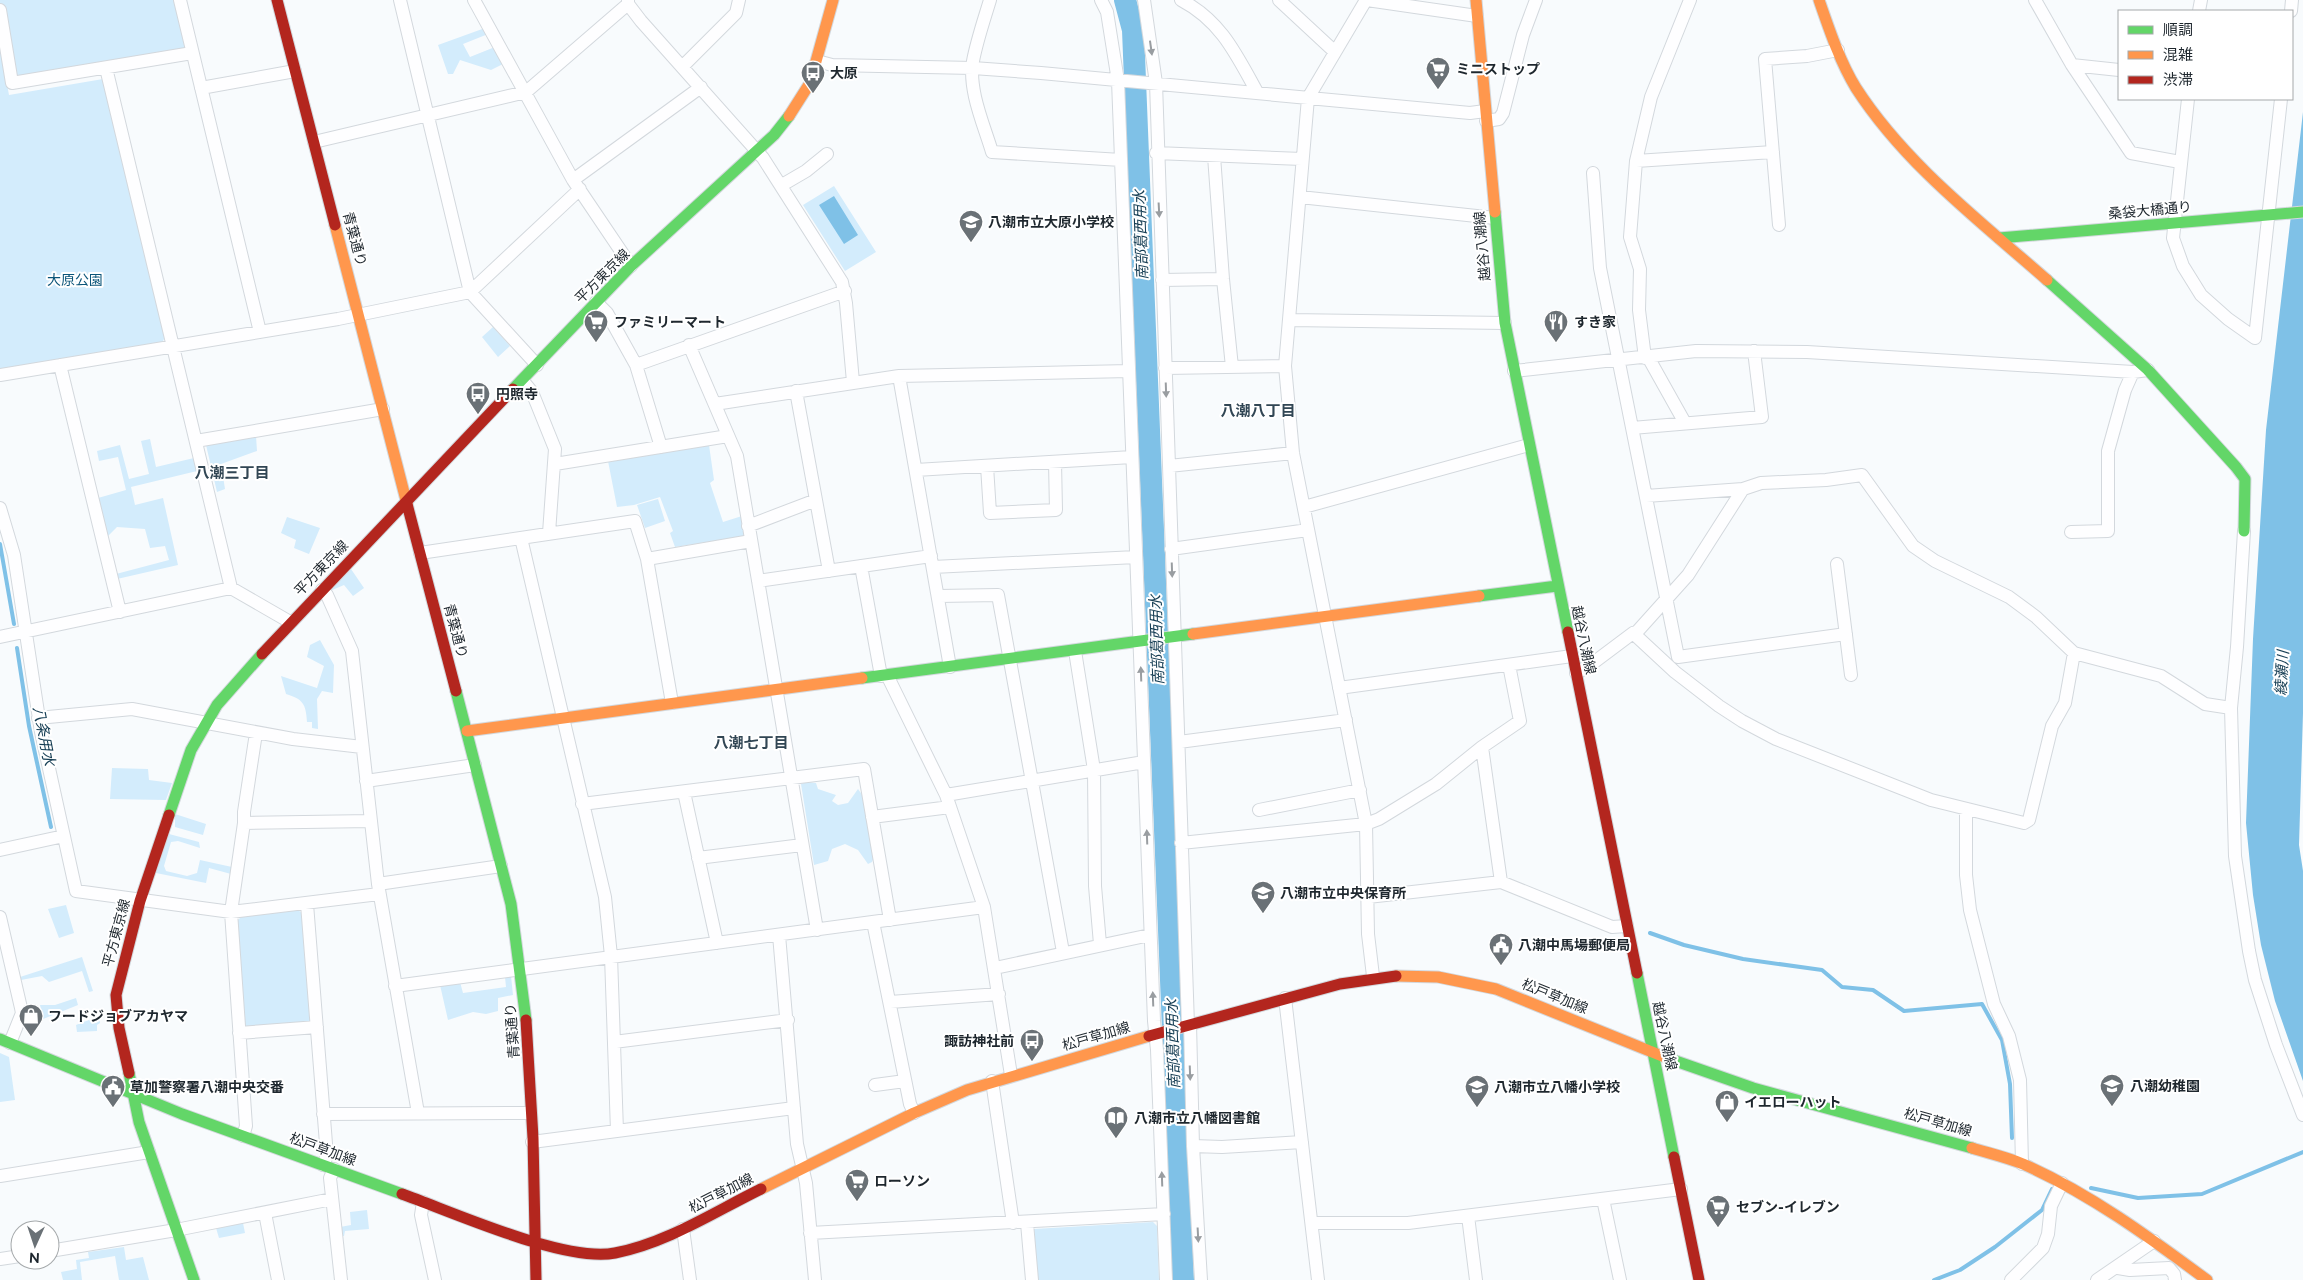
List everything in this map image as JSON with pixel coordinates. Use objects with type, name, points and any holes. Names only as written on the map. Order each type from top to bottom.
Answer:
[{"type":"main road","name":"青葉通り","points":[[277,0],[511,904],[522,969],[528,1028],[536,1280]]},
{"type":"main road","name":"平方東京線","points":[[194,1280],[139,1122],[119,1028],[116,995],[140,901],[188,759],[206,722],[252,664],[290,622],[523,381],[596,302],[632,266],[774,135],[801,100],[817,61],[833,0]]},
{"type":"main road","name":"越谷八潮線","points":[[1476,0],[1505,323],[1699,1280]]},
{"type":"main road","points":[[1819,0],[1838,50],[1855,86],[1878,119],[1949,194],[2148,370],[2171,393],[2245,479],[2244,531]]},
{"type":"main road","name":"桑袋大橋通り","points":[[1999,238],[2303,212]]},
{"type":"main road","points":[[467,732],[1557,586]]},
{"type":"main road","name":"松戸草加線","points":[[5,1041],[134,1096],[535,1242],[578,1253],[615,1253],[654,1242],[683,1229],[914,1113],[992,1081],[1187,1025],[1373,976],[1442,977],[1471,981],[1653,1052],[1753,1088],[1954,1142],[2022,1164],[2062,1183],[2154,1241],[2207,1280]]},
{"type":"street","points":[[180,0],[260,332]]},
{"type":"street","points":[[400,0],[426,116],[470,292],[537,365]]},
{"type":"street","points":[[474,0],[576,185],[632,266]]},
{"type":"street","points":[[683,66],[736,13],[739,0]]},
{"type":"street","points":[[990,0],[973,68],[977,101],[992,152],[1121,160]]},
{"type":"street","points":[[1102,0],[1108,12],[1121,81],[1121,160],[1132,458],[1150,935],[1157,1034],[1166,1280]]},
{"type":"street","points":[[1144,0],[1153,83],[1162,280],[1187,1025],[1200,1280]]},
{"type":"street","points":[[1181,0],[1198,9],[1230,43],[1257,92]]},
{"type":"street","points":[[1279,0],[1335,52]]},
{"type":"street","points":[[1373,976],[1368,934],[1366,824],[1293,453],[1285,366],[1308,98],[1367,0],[1477,16]]},
{"type":"street","points":[[817,61],[832,65],[876,67],[973,68],[1153,83],[1470,113],[1499,119],[1503,113],[1522,35],[1536,0]]},
{"type":"street","points":[[1685,424],[1647,358],[1639,310],[1640,269],[1630,237],[1636,161],[1650,97],[1690,0]]},
{"type":"street","points":[[2035,0],[2072,65],[2131,153],[2180,162]]},
{"type":"street","points":[[314,142],[526,92],[628,2],[756,150],[782,185],[842,282],[845,291],[853,382]]},
{"type":"street","points":[[0,10],[12,83],[192,53]]},
{"type":"street","points":[[1778,225],[1764,58],[1807,56],[1838,50]]},
{"type":"street","points":[[2072,65],[2118,70]]},
{"type":"street","points":[[106,68],[231,588]]},
{"type":"street","points":[[201,88],[295,71]]},
{"type":"street","points":[[0,375],[360,315],[470,292],[576,185],[701,87]]},
{"type":"street","points":[[2188,100],[2173,238],[2183,266],[2201,295],[2228,320],[2254,338],[2272,214],[2281,100]]},
{"type":"street","points":[[1636,161],[1773,152]]},
{"type":"street","points":[[1156,153],[1302,159]]},
{"type":"street","points":[[782,185],[806,171],[827,154]]},
{"type":"street","points":[[1214,156],[1232,367]]},
{"type":"street","points":[[1593,173],[1600,268],[1678,656],[1846,634]]},
{"type":"street","points":[[1300,197],[1495,218]]},
{"type":"street","points":[[1162,280],[1223,279]]},
{"type":"street","points":[[636,365],[845,291]]},
{"type":"street","points":[[596,302],[607,314],[636,365],[661,447]]},
{"type":"street","points":[[1289,320],[1505,323]]},
{"type":"street","points":[[689,345],[737,456],[817,930]]},
{"type":"street","points":[[1514,372],[1696,351],[1817,352],[2133,372],[2148,370]]},
{"type":"street","points":[[1632,428],[1762,417],[1754,351]]},
{"type":"street","points":[[60,365],[120,612]]},
{"type":"street","points":[[1165,368],[1285,366]]},
{"type":"street","points":[[715,404],[900,376],[1129,371]]},
{"type":"street","points":[[2071,532],[2108,531],[2108,451],[2125,390],[2133,372]]},
{"type":"street","points":[[900,376],[950,667]]},
{"type":"street","points":[[523,381],[532,392],[555,449],[550,533]]},
{"type":"street","points":[[796,391],[829,571]]},
{"type":"street","points":[[196,441],[383,409]]},
{"type":"street","points":[[555,464],[728,436]]},
{"type":"street","points":[[1304,507],[1529,445]]},
{"type":"street","points":[[1168,466],[1293,453]]},
{"type":"street","points":[[916,470],[1132,458]]},
{"type":"street","points":[[988,466],[990,513],[1056,510],[1055,462]]},
{"type":"street","points":[[1646,496],[1743,489],[1761,484],[1826,480],[1862,475],[1913,546],[1935,561],[2009,597],[2036,617],[2074,653],[2161,676],[2205,704],[2231,708]]},
{"type":"street","points":[[1576,673],[1589,666],[1633,633],[1635,634],[1668,600],[1688,575],[1743,489]]},
{"type":"street","points":[[748,526],[816,500]]},
{"type":"street","points":[[0,508],[14,555],[38,718],[76,891],[231,912],[307,904],[501,866]]},
{"type":"street","points":[[420,553],[636,521],[647,559],[672,704]]},
{"type":"street","points":[[1171,549],[1308,530]]},
{"type":"street","points":[[2244,531],[2237,647],[2231,708],[2234,856],[2249,951],[2263,1006],[2303,1115]]},
{"type":"street","points":[[521,538],[605,897],[612,956],[617,1132]]},
{"type":"street","points":[[647,559],[751,541]]},
{"type":"street","points":[[758,581],[862,566],[932,562],[1136,557]]},
{"type":"street","points":[[1837,564],[1852,675]]},
{"type":"street","points":[[862,566],[884,675],[946,795],[984,908],[1011,1075]]},
{"type":"street","points":[[0,637],[231,588],[290,622]]},
{"type":"street","points":[[322,590],[327,595],[352,651],[379,889],[418,1113]]},
{"type":"street","points":[[939,596],[998,595],[1063,952]]},
{"type":"street","points":[[1635,634],[1675,672],[1742,721],[1776,739],[1901,789],[1966,809],[2024,823],[2030,820],[2052,726],[2065,703],[2074,653]]},
{"type":"street","points":[[1075,650],[1094,770],[1095,886],[1100,944]]},
{"type":"street","points":[[1340,688],[1572,656]]},
{"type":"street","points":[[1182,843],[1366,824],[1379,819],[1436,784],[1482,747],[1520,722],[1509,665]]},
{"type":"street","points":[[38,718],[123,709],[206,722],[256,733],[362,747]]},
{"type":"street","points":[[1179,742],[1346,720]]},
{"type":"street","points":[[243,1136],[246,1126],[231,912],[256,733]]},
{"type":"street","points":[[1482,747],[1501,882]]},
{"type":"street","points":[[946,795],[1144,762]]},
{"type":"street","points":[[366,781],[475,765]]},
{"type":"street","points":[[582,804],[864,769],[890,920]]},
{"type":"street","points":[[1259,810],[1360,790]]},
{"type":"street","points":[[684,792],[717,943]]},
{"type":"street","points":[[872,817],[950,808]]},
{"type":"street","points":[[1966,809],[1966,875],[1970,910],[1994,1004],[2009,1036],[2020,1080],[2022,1164]]},
{"type":"street","points":[[244,823],[370,821]]},
{"type":"street","points":[[0,850],[64,836]]},
{"type":"street","points":[[698,858],[802,845]]},
{"type":"street","points":[[1368,898],[1501,882],[1612,927],[1627,926]]},
{"type":"street","points":[[307,904],[326,1156],[329,1167],[341,1280]]},
{"type":"street","points":[[395,986],[984,908]]},
{"type":"street","points":[[0,917],[3,942],[22,1013],[5,1041]]},
{"type":"street","points":[[873,922],[905,1081],[914,1113]]},
{"type":"street","points":[[780,935],[794,1108],[802,1168],[806,1183],[815,1280]]},
{"type":"street","points":[[995,968],[1100,944],[1150,935]]},
{"type":"street","points":[[890,1002],[999,994]]},
{"type":"street","points":[[1285,998],[1318,1280]]},
{"type":"street","points":[[614,1042],[788,1020]]},
{"type":"street","points":[[239,1033],[317,1027]]},
{"type":"street","points":[[875,1085],[905,1081]]},
{"type":"street","points":[[992,1081],[1013,1223]]},
{"type":"street","points":[[532,1142],[794,1108]]},
{"type":"street","points":[[323,1114],[531,1113]]},
{"type":"street","points":[[1193,1146],[1302,1142]]},
{"type":"street","points":[[0,1176],[149,1152]]},
{"type":"street","points":[[2011,1280],[2024,1270],[2043,1248],[2048,1234],[2051,1206],[2062,1183]]},
{"type":"street","points":[[1312,1223],[1408,1223],[1680,1189]]},
{"type":"street","points":[[60,1249],[176,1230],[332,1199]]},
{"type":"street","points":[[1603,1199],[1620,1280]]},
{"type":"street","points":[[423,1202],[421,1215],[434,1280]]},
{"type":"street","points":[[265,1213],[278,1280]]},
{"type":"street","points":[[810,1233],[1028,1223],[1164,1214]]},
{"type":"street","points":[[1468,1216],[1476,1280]]},
{"type":"street","points":[[1028,1223],[1032,1280]]},
{"type":"street","points":[[683,1229],[690,1280]]},
{"type":"street","points":[[2118,1274],[2154,1241]]},
{"type":"street","points":[[2097,1280],[2130,1270],[2168,1268],[2174,1274],[2174,1280]]},
{"type":"green space","name":"大原公園","points":[[0,0],[174,0],[185,49],[6,79],[9,95],[103,79],[165,337],[162,343],[0,369]]},
{"type":"green space","points":[[485,28],[488,34],[463,44],[470,57],[495,47],[505,63],[491,70],[460,60],[453,74],[448,74],[438,45]]},
{"type":"green space","points":[[834,186],[876,252],[845,271],[803,205]]},
{"type":"green space","points":[[493,327],[510,346],[498,357],[482,337]]},
{"type":"green space","points":[[256,436],[257,451],[221,464],[225,489],[217,492],[206,445]]},
{"type":"green space","points":[[150,439],[156,467],[194,458],[197,471],[131,487],[135,505],[163,498],[178,565],[117,579],[116,574],[169,560],[165,546],[150,548],[145,529],[117,527],[107,537],[98,498],[126,490],[118,457],[99,461],[97,451],[120,445],[129,479],[149,474],[141,441]]},
{"type":"green space","points":[[709,445],[714,480],[710,483],[723,522],[742,516],[745,536],[675,547],[670,533],[673,531],[660,497],[634,505],[617,507],[608,461]]},
{"type":"green space","points":[[658,499],[665,521],[645,528],[637,505]]},
{"type":"green space","points":[[287,517],[320,528],[309,554],[294,548],[296,540],[281,533]]},
{"type":"green space","points":[[351,569],[364,588],[353,596],[344,585],[330,591]]},
{"type":"green space","points":[[320,640],[334,665],[333,693],[322,691],[317,699],[318,729],[312,728],[312,722],[307,722],[303,703],[286,694],[281,676],[317,688],[324,666],[307,657],[310,645]]},
{"type":"green space","points":[[112,768],[148,769],[149,780],[172,783],[166,800],[110,799]]},
{"type":"green space","points":[[807,782],[816,783],[818,789],[836,795],[832,801],[838,805],[848,803],[858,789],[863,796],[874,857],[872,862],[868,864],[858,850],[845,844],[832,849],[828,861],[814,865],[801,784]]},
{"type":"green space","points":[[175,814],[206,824],[203,835],[175,827]]},
{"type":"green space","points":[[169,834],[199,842],[200,848],[178,841],[171,842],[164,866],[166,871],[187,876],[197,873],[200,860],[232,867],[231,874],[209,868],[206,883],[156,873]]},
{"type":"green space","points":[[66,905],[74,933],[59,938],[48,909]]},
{"type":"green space","points":[[298,910],[303,914],[311,1019],[307,1024],[249,1028],[244,1025],[236,922],[241,917]]},
{"type":"green space","points":[[82,957],[93,991],[89,992],[82,971],[49,982],[42,976],[21,980],[20,977]]},
{"type":"green space","points":[[511,976],[513,995],[498,998],[498,1011],[486,1014],[473,1012],[448,1020],[440,985],[460,982],[463,993],[506,987],[505,977]]},
{"type":"green space","points":[[76,998],[78,1005],[43,1019],[40,1005],[55,1005]]},
{"type":"green space","points":[[99,1016],[100,1023],[97,1025],[97,1031],[77,1032],[76,1025]]},
{"type":"green space","points":[[0,1053],[9,1057],[15,1100],[0,1102]]},
{"type":"green space","points":[[367,1210],[369,1229],[345,1231],[344,1236],[341,1236],[340,1227],[351,1225],[350,1212]]},
{"type":"green space","points":[[1153,1222],[1157,1226],[1159,1280],[1038,1280],[1034,1229]]},
{"type":"green space","points":[[243,1223],[245,1233],[219,1238],[216,1228]]},
{"type":"green space","points":[[124,1247],[126,1260],[143,1257],[149,1280],[119,1280],[115,1256],[80,1262],[82,1280],[63,1280],[61,1272],[77,1269],[76,1260],[89,1258],[88,1252]]},
{"type":"water","name":"綾瀬川","points":[[2303,112],[2303,713],[2299,845],[2303,871],[2303,1081],[2275,1001],[2261,945],[2253,895],[2246,823],[2253,639],[2266,430]]},
{"type":"water","points":[[834,196],[858,235],[844,244],[819,205]]},
{"type":"waterway","name":"南部葛西用水","points":[[1125,0],[1133,30],[1183,1280]]},
{"type":"waterway","name":"八条用水","points":[[0,544],[14,624]]},
{"type":"waterway","name":"八条用水","points":[[17,648],[29,726],[51,827]]},
{"type":"waterway","points":[[1650,933],[1684,945],[1743,959],[1822,970],[1842,987],[1873,990],[1904,1011],[1982,1004],[2002,1040],[2010,1084],[2012,1138]]},
{"type":"waterway","points":[[2091,1188],[2138,1198],[2202,1194],[2303,1152]]},
{"type":"waterway","points":[[1934,1280],[1960,1270],[1995,1247],[2042,1210],[2052,1189]]},
{"type":"traffic: fast","points":[[513,389],[631,266],[774,135],[789,116]]},
{"type":"traffic: fast","points":[[1495,212],[1505,323],[1568,632]]},
{"type":"traffic: fast","points":[[1999,238],[2303,212]]},
{"type":"traffic: fast","points":[[2047,280],[2148,370],[2236,467],[2245,479],[2244,531]]},
{"type":"traffic: fast","points":[[1479,596],[1557,586]]},
{"type":"traffic: fast","points":[[862,678],[1193,634]]},
{"type":"traffic: fast","points":[[169,815],[191,750],[217,705],[262,654]]},
{"type":"traffic: fast","points":[[456,691],[511,904],[526,1020]]},
{"type":"traffic: fast","points":[[1637,973],[1674,1157]]},
{"type":"traffic: fast","points":[[0,1039],[182,1114],[402,1194]]},
{"type":"traffic: fast","points":[[1667,1058],[1753,1088],[1972,1148]]},
{"type":"traffic: fast","points":[[129,1073],[139,1122],[194,1280]]},
{"type":"traffic: slow","points":[[789,116],[810,83],[833,0]]},
{"type":"traffic: slow","points":[[1476,0],[1495,212]]},
{"type":"traffic: slow","points":[[1819,0],[1835,45],[1856,88],[1897,142],[1920,167],[2047,280]]},
{"type":"traffic: slow","points":[[335,225],[407,504]]},
{"type":"traffic: slow","points":[[1193,634],[1479,596]]},
{"type":"traffic: slow","points":[[467,731],[862,678]]},
{"type":"traffic: slow","points":[[1396,976],[1438,977],[1496,989],[1667,1058]]},
{"type":"traffic: slow","points":[[761,1189],[914,1113],[967,1090],[1149,1036]]},
{"type":"traffic: slow","points":[[1972,1148],[2023,1164],[2071,1188],[2141,1232],[2207,1280]]},
{"type":"traffic: jam","points":[[277,0],[335,225]]},
{"type":"traffic: jam","points":[[262,654],[513,389]]},
{"type":"traffic: jam","points":[[407,504],[456,691]]},
{"type":"traffic: jam","points":[[1568,632],[1637,973]]},
{"type":"traffic: jam","points":[[129,1073],[119,1028],[116,995],[140,901],[169,815]]},
{"type":"traffic: jam","points":[[1149,1036],[1340,984],[1396,976]]},
{"type":"traffic: jam","points":[[526,1020],[533,1138],[536,1280]]},
{"type":"traffic: jam","points":[[1674,1157],[1699,1280]]},
{"type":"traffic: jam","points":[[402,1194],[509,1234],[568,1251],[594,1254],[615,1253],[653,1242],[690,1226],[761,1189]]},
{"type":"place","name":"ミニストップ","points":[[1438,90]]},
{"type":"place","name":"大原","points":[[813,94]]},
{"type":"place","name":"八潮市立大原小学校","points":[[971,243]]},
{"type":"place","name":"ファミリーマート","points":[[596,343]]},
{"type":"place","name":"すき家","points":[[1556,343]]},
{"type":"place","name":"円照寺","points":[[478,415]]},
{"type":"place","name":"八潮市立中央保育所","points":[[1263,914]]},
{"type":"place","name":"八潮中馬場郵便局","points":[[1501,966]]},
{"type":"place","name":"フードジョブアカヤマ","points":[[31,1037]]},
{"type":"place","name":"諏訪神社前","points":[[1032,1062]]},
{"type":"place","name":"八潮幼稚園","points":[[2112,1107]]},
{"type":"place","name":"草加警察署八潮中央交番","points":[[113,1108]]},
{"type":"place","name":"八潮市立八幡小学校","points":[[1477,1108]]},
{"type":"place","name":"イエローハット","points":[[1727,1123]]},
{"type":"place","name":"八潮市立八幡図書館","points":[[1116,1139]]},
{"type":"place","name":"ローソン","points":[[857,1202]]},
{"type":"place","name":"セブン-イレブン","points":[[1718,1228]]},
{"type":"district","name":"八潮八丁目","points":[[1258,411]]},
{"type":"district","name":"八潮三丁目","points":[[232,473]]},
{"type":"district","name":"八潮七丁目","points":[[751,743]]}]
